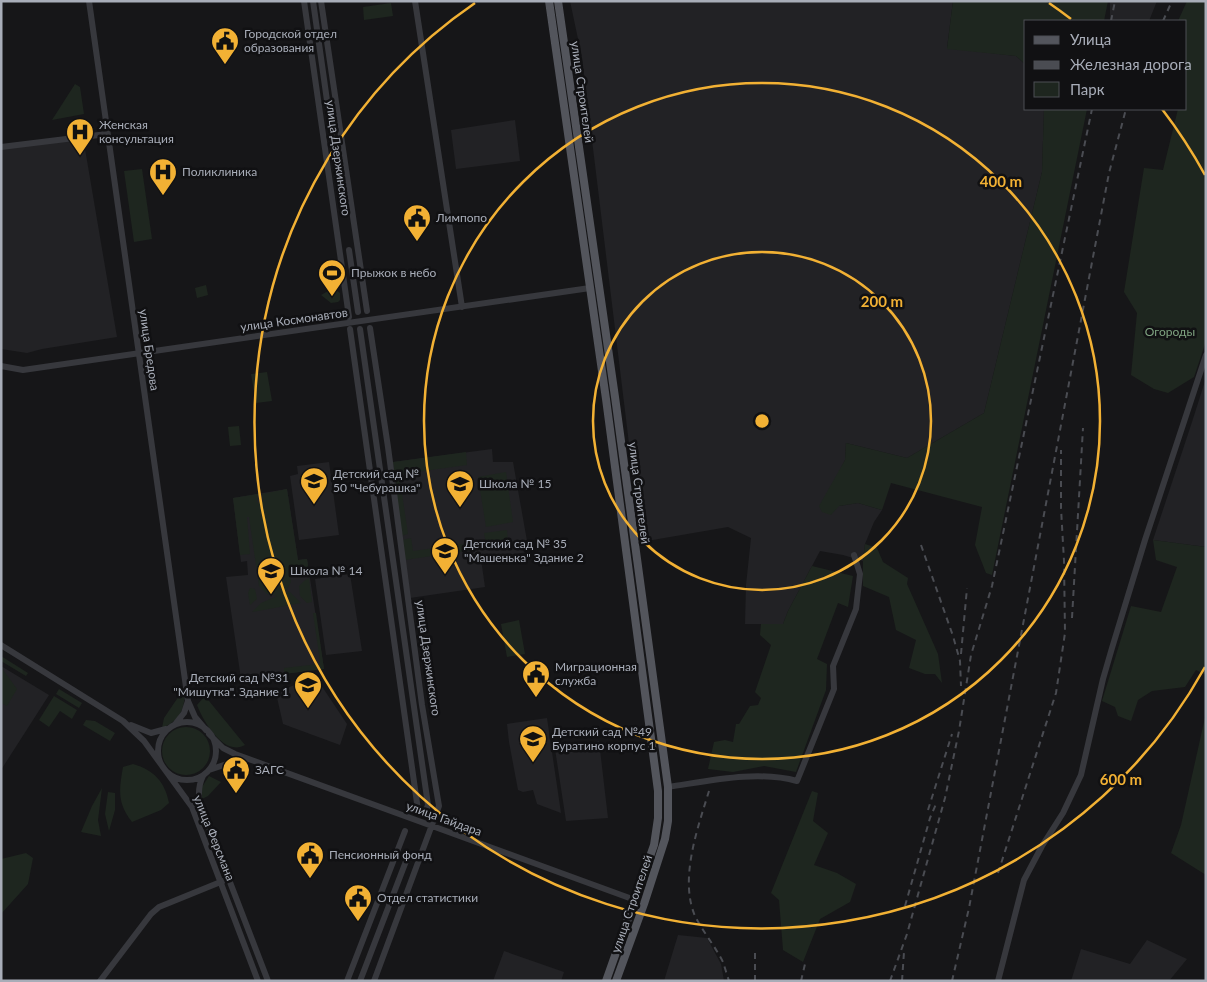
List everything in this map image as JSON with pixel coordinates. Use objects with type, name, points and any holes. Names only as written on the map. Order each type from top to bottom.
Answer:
[{"type":"main road","name":"улица Строителей","points":[[550,1],[600,286],[668,787],[668,821],[665,838],[644,904],[616,981]]},
{"type":"main road","name":"улица Строителей","points":[[558,1],[590,288],[658,791],[658,818],[654,845],[606,981]]},
{"type":"main road","points":[[590,288],[600,286]]},
{"type":"main road","points":[[622,530],[632,530]]},
{"type":"main road","points":[[643,683],[653,682]]},
{"type":"main road","points":[[635,900],[644,904]]},
{"type":"street","name":"улица Бредова","points":[[89,1],[188,701]]},
{"type":"street","name":"улица Дзержинского","points":[[304,1],[349,317]]},
{"type":"street","name":"улица Дзержинского","points":[[313,1],[340,193]]},
{"type":"street","name":"улица Дзержинского","points":[[321,1],[367,311]]},
{"type":"street","points":[[415,1],[462,307]]},
{"type":"street","points":[[1,147],[107,134]]},
{"type":"street","points":[[349,250],[358,312]]},
{"type":"street","name":"улица Космонавтов","points":[[1,366],[23,370],[590,288]]},
{"type":"street","name":"улица Дзержинского","points":[[350,328],[422,811],[428,805],[360,329]]},
{"type":"street","name":"улица Дзержинского","points":[[370,328],[388,447],[422,705],[439,806],[374,981]]},
{"type":"street","points":[[998,981],[1024,880],[1042,846],[1063,813],[1081,775],[1103,678],[1145,540],[1206,354]]},
{"type":"street","points":[[668,787],[759,776],[780,776],[797,781],[834,689],[833,666],[856,609],[860,574],[854,555]]},
{"type":"street","name":"улица Ферсмана","points":[[1,645],[123,721],[151,733],[172,726]]},
{"type":"street","points":[[188,701],[196,717],[214,742],[217,753],[208,771],[203,776],[188,780],[177,778],[164,767],[158,755],[158,749],[164,734],[184,713],[188,701]]},
{"type":"street","name":"улица Ферсмана","points":[[123,721],[144,741],[192,808],[258,981]]},
{"type":"street","points":[[172,726],[191,721],[208,732]]},
{"type":"street","name":"улица Гайдара","points":[[208,732],[223,748],[245,758],[635,900]]},
{"type":"street","points":[[208,771],[245,758]]},
{"type":"street","name":"улица Ферсмана","points":[[203,776],[198,793],[200,804],[268,981]]},
{"type":"street","points":[[347,981],[405,831]]},
{"type":"street","points":[[360,981],[408,856]]},
{"type":"street","points":[[100,981],[151,914],[159,907],[229,879]]},
{"type":"street","points":[[234,916],[242,912]]},
{"type":"shaded area","points":[[570,1],[953,1],[947,48],[1016,56],[1024,63],[1024,110],[1044,110],[1042,172],[984,413],[907,458],[846,443],[845,460],[837,477],[839,506],[858,503],[882,510],[874,522],[865,544],[863,561],[820,551],[783,624],[745,624],[746,585],[751,538],[728,527],[641,542],[582,58]]},
{"type":"shaded area","points":[[1110,1],[1157,1],[1149,20],[1110,20]]},
{"type":"shaded area","points":[[515,120],[520,161],[456,169],[451,130]]},
{"type":"shaded area","points":[[83,137],[117,337],[27,353],[1,349],[1,147]]},
{"type":"shaded area","points":[[1206,378],[1206,547],[1153,540],[1192,422]]},
{"type":"shaded area","name":"Школа № 15","points":[[492,449],[493,462],[513,462],[529,552],[481,559],[485,587],[410,598],[393,462]]},
{"type":"shaded area","name":"Детский сад № 50 \"Чебурашка\"","points":[[329,462],[339,535],[299,540],[290,476],[298,474],[297,466]]},
{"type":"shaded area","name":"Школа № 14","points":[[287,489],[298,560],[307,559],[324,669],[241,679],[226,577],[248,575],[247,561],[241,562],[233,498]]},
{"type":"shaded area","points":[[350,574],[362,651],[326,655],[315,579]]},
{"type":"shaded area","points":[[1,666],[49,695],[1,770]]},
{"type":"shaded area","name":"Детский сад №31 \"Мишутка\". Здание 1","points":[[315,676],[347,724],[340,745],[283,724],[276,693]]},
{"type":"shaded area","name":"Детский сад №49 Буратино корпус 1","points":[[547,718],[561,813],[537,804],[533,790],[523,792],[518,790],[509,742],[507,724]]},
{"type":"shaded area","points":[[599,741],[608,818],[566,821],[555,749]]},
{"type":"shaded area","points":[[678,935],[707,938],[721,964],[724,981],[664,981]]},
{"type":"shaded area","points":[[1147,940],[1187,959],[1169,981],[1071,981],[1081,949],[1130,964]]},
{"type":"shaded area","points":[[504,951],[564,972],[561,981],[493,981]]},
{"type":"green space","points":[[953,1],[1108,1],[1104,20],[1024,20],[1024,63],[1016,56],[947,49]]},
{"type":"green space","name":"Огороды","points":[[1187,1],[1206,1],[1206,341],[1194,377],[1168,393],[1154,389],[1131,375],[1137,313],[1124,292],[1144,168],[1163,170],[1178,110],[1187,110],[1187,20],[1178,20]]},
{"type":"green space","points":[[391,3],[393,16],[364,20],[363,7]]},
{"type":"green space","points":[[75,84],[80,87],[84,114],[52,120]]},
{"type":"green space","points":[[1044,110],[1087,110],[992,575],[986,573],[975,545],[982,507],[891,483],[882,510],[858,503],[839,506],[831,515],[822,512],[819,506],[845,460],[846,443],[907,458],[984,413],[1042,172]]},
{"type":"green space","points":[[142,169],[152,239],[134,242],[124,171]]},
{"type":"green space","points":[[206,285],[208,295],[197,298],[195,288]]},
{"type":"green space","name":"Прыжок в небо","points":[[332,289],[340,293],[340,300],[338,302],[331,303],[321,295]]},
{"type":"green space","points":[[267,372],[272,401],[256,403],[251,374]]},
{"type":"green space","points":[[239,426],[241,445],[230,446],[228,427]]},
{"type":"green space","points":[[466,452],[467,465],[395,475],[393,462]]},
{"type":"green space","points":[[506,472],[513,522],[486,527],[478,477]]},
{"type":"green space","points":[[393,480],[400,480],[408,534],[401,536]]},
{"type":"green space","points":[[287,489],[298,560],[307,559],[309,573],[301,572],[289,565],[291,582],[285,593],[289,591],[301,603],[252,612],[261,603],[277,596],[267,594],[259,586],[249,517],[247,517],[250,554],[240,555],[233,498],[258,494],[257,503],[263,501],[262,494]]},
{"type":"green space","points":[[507,530],[508,542],[486,544],[484,533]]},
{"type":"green space","points":[[411,538],[413,551],[478,542],[479,549],[405,560],[402,540]]},
{"type":"green space","points":[[1153,540],[1206,547],[1206,675],[1196,670],[1185,687],[1152,691],[1138,700],[1131,721],[1118,716],[1115,707],[1102,701],[1131,606],[1161,612],[1177,567],[1156,560]]},
{"type":"green space","points":[[865,544],[877,548],[883,562],[908,578],[907,584],[938,654],[942,683],[935,674],[925,674],[909,668],[916,640],[896,630],[889,597],[863,586]]},
{"type":"green space","points":[[812,566],[853,576],[848,607],[838,603],[817,659],[827,664],[826,690],[796,772],[764,766],[733,772],[708,769],[714,742],[725,740],[733,742],[736,724],[739,724],[750,706],[758,705],[761,698],[755,692],[771,645],[760,635],[761,624],[783,624]]},
{"type":"green space","points":[[309,578],[312,602],[307,603],[300,596],[299,586]]},
{"type":"green space","points":[[250,588],[255,589],[257,599],[250,605],[248,593]]},
{"type":"green space","points":[[313,613],[316,613],[324,669],[284,674],[284,668],[319,664]]},
{"type":"green space","points":[[519,620],[525,654],[507,657],[501,624]]},
{"type":"green space","points":[[1,656],[28,673],[26,676],[1,661]]},
{"type":"green space","points":[[1,667],[17,689],[7,706],[1,703]]},
{"type":"green space","points":[[59,689],[82,703],[79,708],[56,694]]},
{"type":"green space","points":[[181,693],[185,693],[182,710],[173,722],[162,728],[164,718]]},
{"type":"green space","points":[[54,696],[77,710],[72,719],[60,711],[49,727],[39,720]]},
{"type":"green space","points":[[205,696],[245,745],[229,746],[215,736],[197,705]]},
{"type":"green space","points":[[1206,713],[1206,875],[1171,853],[1181,825]]},
{"type":"green space","points":[[86,720],[95,721],[115,733],[110,741],[83,725]]},
{"type":"green space","points":[[181,727],[191,727],[200,731],[206,737],[210,751],[206,765],[200,771],[191,775],[181,775],[172,771],[166,765],[162,756],[162,746],[166,737],[172,731]]},
{"type":"green space","points":[[133,764],[153,773],[165,789],[169,803],[161,810],[132,822],[124,809],[120,790],[123,767]]},
{"type":"green space","points":[[209,776],[221,782],[208,796],[202,799],[202,787]]},
{"type":"green space","points":[[102,788],[98,820],[101,836],[81,832],[92,806]]},
{"type":"green space","points":[[812,791],[818,793],[813,821],[828,833],[814,865],[837,873],[856,884],[850,902],[820,919],[803,962],[783,950],[779,900],[771,893]]},
{"type":"green space","points":[[108,792],[115,793],[115,810],[109,831],[105,814]]},
{"type":"green space","points":[[26,853],[33,858],[28,884],[1,914],[1,859]]},
{"type":"railway","points":[[1111,20],[1115,1]]},
{"type":"railway","points":[[1163,20],[1172,1]]},
{"type":"railway","points":[[890,981],[907,934],[945,798],[959,731],[971,655],[992,586],[1092,110]]},
{"type":"railway","points":[[952,981],[969,908],[1109,173],[1126,110]]},
{"type":"railway","points":[[1072,618],[1083,428]]},
{"type":"railway","points":[[998,873],[1056,693],[1065,633],[1061,450]]},
{"type":"railway","points":[[921,545],[953,636],[960,661],[961,686]]},
{"type":"railway","points":[[961,654],[967,588]]},
{"type":"railway","points":[[928,810],[952,734]]},
{"type":"railway","points":[[709,791],[692,853],[689,886],[695,916],[723,962],[729,981]]},
{"type":"railway","points":[[905,906],[930,818],[936,804]]},
{"type":"railway","points":[[755,950],[755,981]]},
{"type":"railway","points":[[902,981],[904,952]]},
{"type":"railway","points":[[801,981],[805,964]]},
{"type":"place","name":"Городской отдел образования","points":[[225,65]]},
{"type":"place","name":"Женская консультация","points":[[80,156]]},
{"type":"place","name":"Поликлиника","points":[[163,196]]},
{"type":"place","name":"Лимпопо","points":[[417,242]]},
{"type":"place","name":"Прыжок в небо","points":[[332,297]]},
{"type":"place","name":"Детский сад № 50 \"Чебурашка\"","points":[[314,505]]},
{"type":"place","name":"Школа № 15","points":[[460,508]]},
{"type":"place","name":"Детский сад № 35 \"Машенька\" Здание 2","points":[[445,575]]},
{"type":"place","name":"Школа № 14","points":[[271,595]]},
{"type":"place","name":"Миграционная служба","points":[[536,698]]},
{"type":"place","name":"Детский сад №31 \"Мишутка\". Здание 1","points":[[308,709]]},
{"type":"place","name":"Детский сад №49 Буратино корпус 1","points":[[533,763]]},
{"type":"place","name":"ЗАГС","points":[[236,794]]},
{"type":"place","name":"Пенсионный фонд","points":[[310,879]]},
{"type":"place","name":"Отдел статистики","points":[[358,922]]}]
